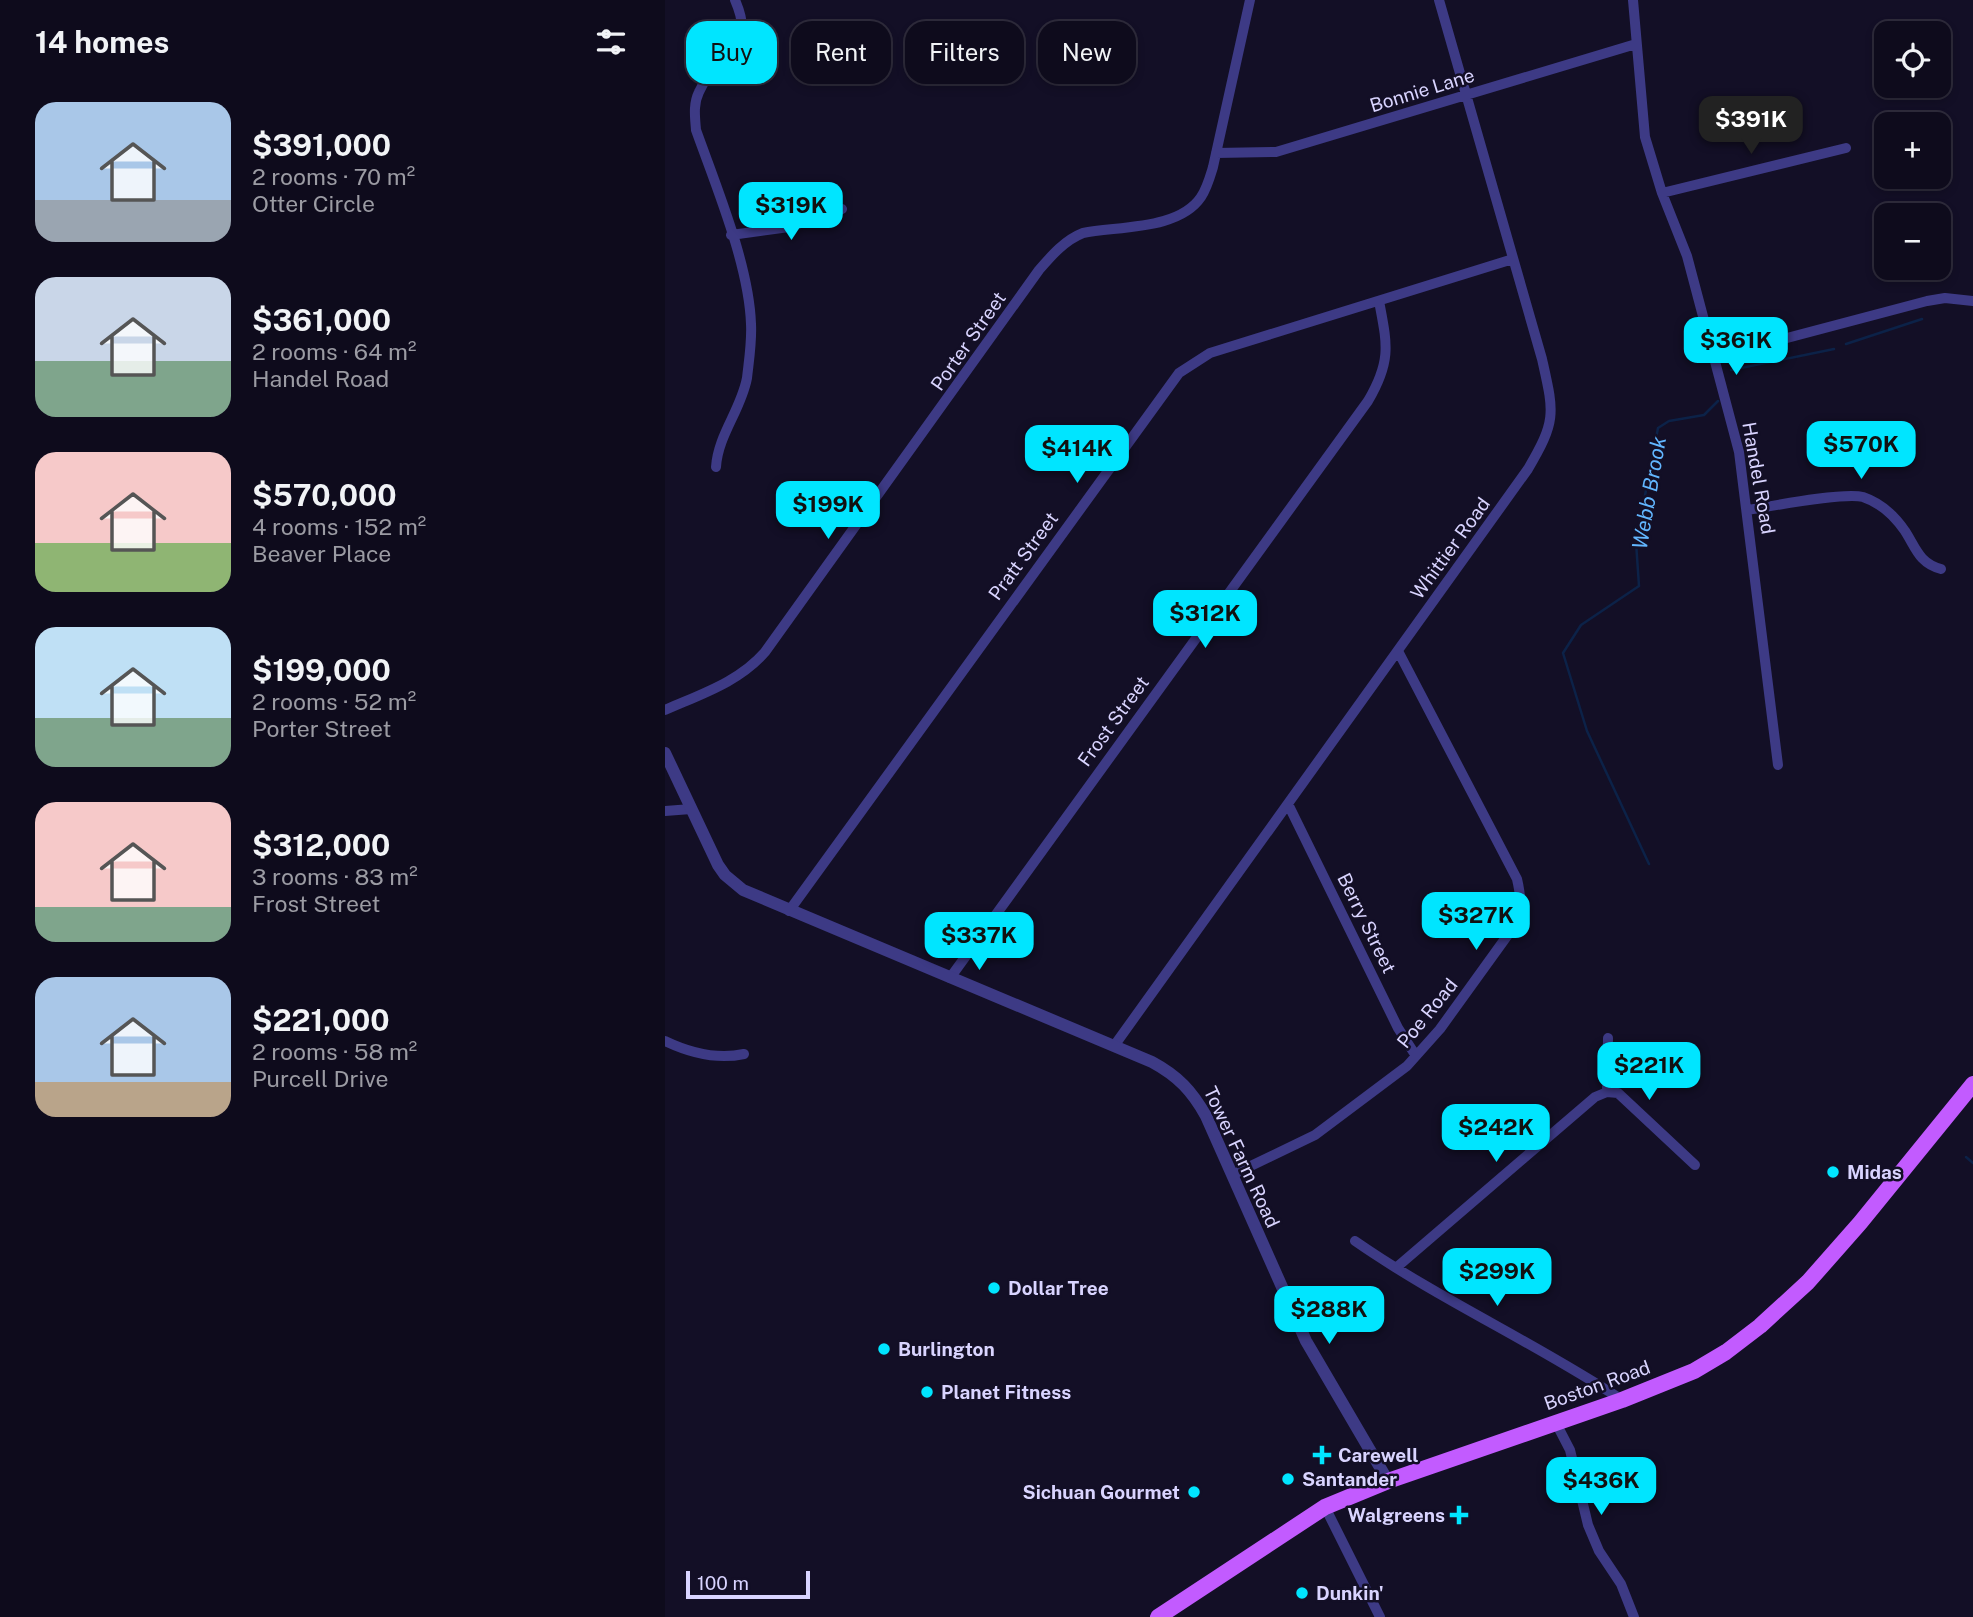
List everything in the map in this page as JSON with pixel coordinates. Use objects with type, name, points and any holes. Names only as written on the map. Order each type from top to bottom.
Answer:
[{"type":"main road","name":"Boston Road","points":[[1158,1617],[1325,1507],[1388,1481],[1622,1400],[1694,1370],[1726,1352],[1786,1303],[1850,1235],[1973,1084]]},
{"type":"street","points":[[716,467],[717,449],[736,412],[746,382],[751,325],[749,299],[731,234],[696,130],[695,115],[700,90],[736,50],[740,41],[743,23],[735,0]]},
{"type":"street","name":"Porter Street","points":[[665,710],[732,680],[753,666],[765,652],[1039,270],[1053,255],[1083,233],[1171,219],[1191,209],[1205,190],[1216,153],[1250,0]]},
{"type":"street","name":"Whittier Road","points":[[1114,1046],[1528,469],[1548,433],[1552,419],[1549,392],[1439,0]]},
{"type":"street","name":"Handel Road","points":[[1633,0],[1646,137],[1662,193],[1687,256],[1739,452],[1778,765]]},
{"type":"street","name":"Bonnie Lane","points":[[1216,153],[1276,152],[1636,44]]},
{"type":"street","points":[[1662,193],[1846,148]]},
{"type":"street","points":[[731,234],[789,227],[842,209]]},
{"type":"street","name":"Pratt Street","points":[[789,911],[1179,373],[1210,353],[1513,259]]},
{"type":"street","points":[[1715,357],[1927,301],[1962,298],[1973,301]]},
{"type":"street","name":"Frost Street","points":[[950,978],[1368,401],[1380,378],[1387,353],[1378,301]]},
{"type":"street","points":[[1748,510],[1860,496],[1883,506],[1897,519],[1921,559],[1927,565],[1941,569]]},
{"type":"street","name":"Poe Road","points":[[1232,1175],[1315,1135],[1385,1083],[1416,1056],[1440,1030],[1515,925],[1520,914],[1520,892],[1505,855],[1398,651]]},
{"type":"street","name":"Tower Farm Road","points":[[665,753],[711,851],[725,874],[743,890],[1114,1046],[1168,1071],[1189,1089],[1206,1116],[1306,1341],[1388,1481]]},
{"type":"street","name":"Berry Street","points":[[1288,804],[1398,1028],[1416,1056]]},
{"type":"street","points":[[665,811],[691,809]]},
{"type":"street","points":[[1607,1092],[1608,1038]]},
{"type":"street","points":[[665,1041],[707,1056],[729,1057],[744,1054]]},
{"type":"street","points":[[1397,1267],[1595,1097],[1607,1092],[1618,1093],[1695,1165]]},
{"type":"street","points":[[1355,1241],[1422,1284],[1572,1367],[1622,1400]]},
{"type":"street","points":[[1556,1423],[1570,1450],[1588,1525],[1598,1550],[1621,1584],[1634,1617]]},
{"type":"street","points":[[1325,1507],[1380,1617]]},
{"type":"waterway","name":"Webb Brook","points":[[1846,344],[1922,319]]},
{"type":"waterway","name":"Webb Brook","points":[[1731,370],[1834,349]]},
{"type":"waterway","name":"Webb Brook","points":[[1649,864],[1587,731],[1563,653],[1581,625],[1639,586],[1636,542],[1658,428],[1669,421],[1704,415],[1718,401]]},
{"type":"waterway","points":[[1966,1157],[1973,1163]]},
{"type":"place","name":"Midas","points":[[1833,1172]]},
{"type":"place","name":"Dollar Tree","points":[[994,1288]]},
{"type":"place","name":"Burlington","points":[[884,1349]]},
{"type":"place","name":"Planet Fitness","points":[[927,1392]]},
{"type":"place","name":"Carewell","points":[[1322,1455]]},
{"type":"place","name":"Santander","points":[[1288,1479]]},
{"type":"place","name":"Sichuan Gourmet","points":[[1194,1492]]},
{"type":"place","name":"Walgreens","points":[[1459,1515]]},
{"type":"place","name":"Dunkin'","points":[[1302,1593]]}]
